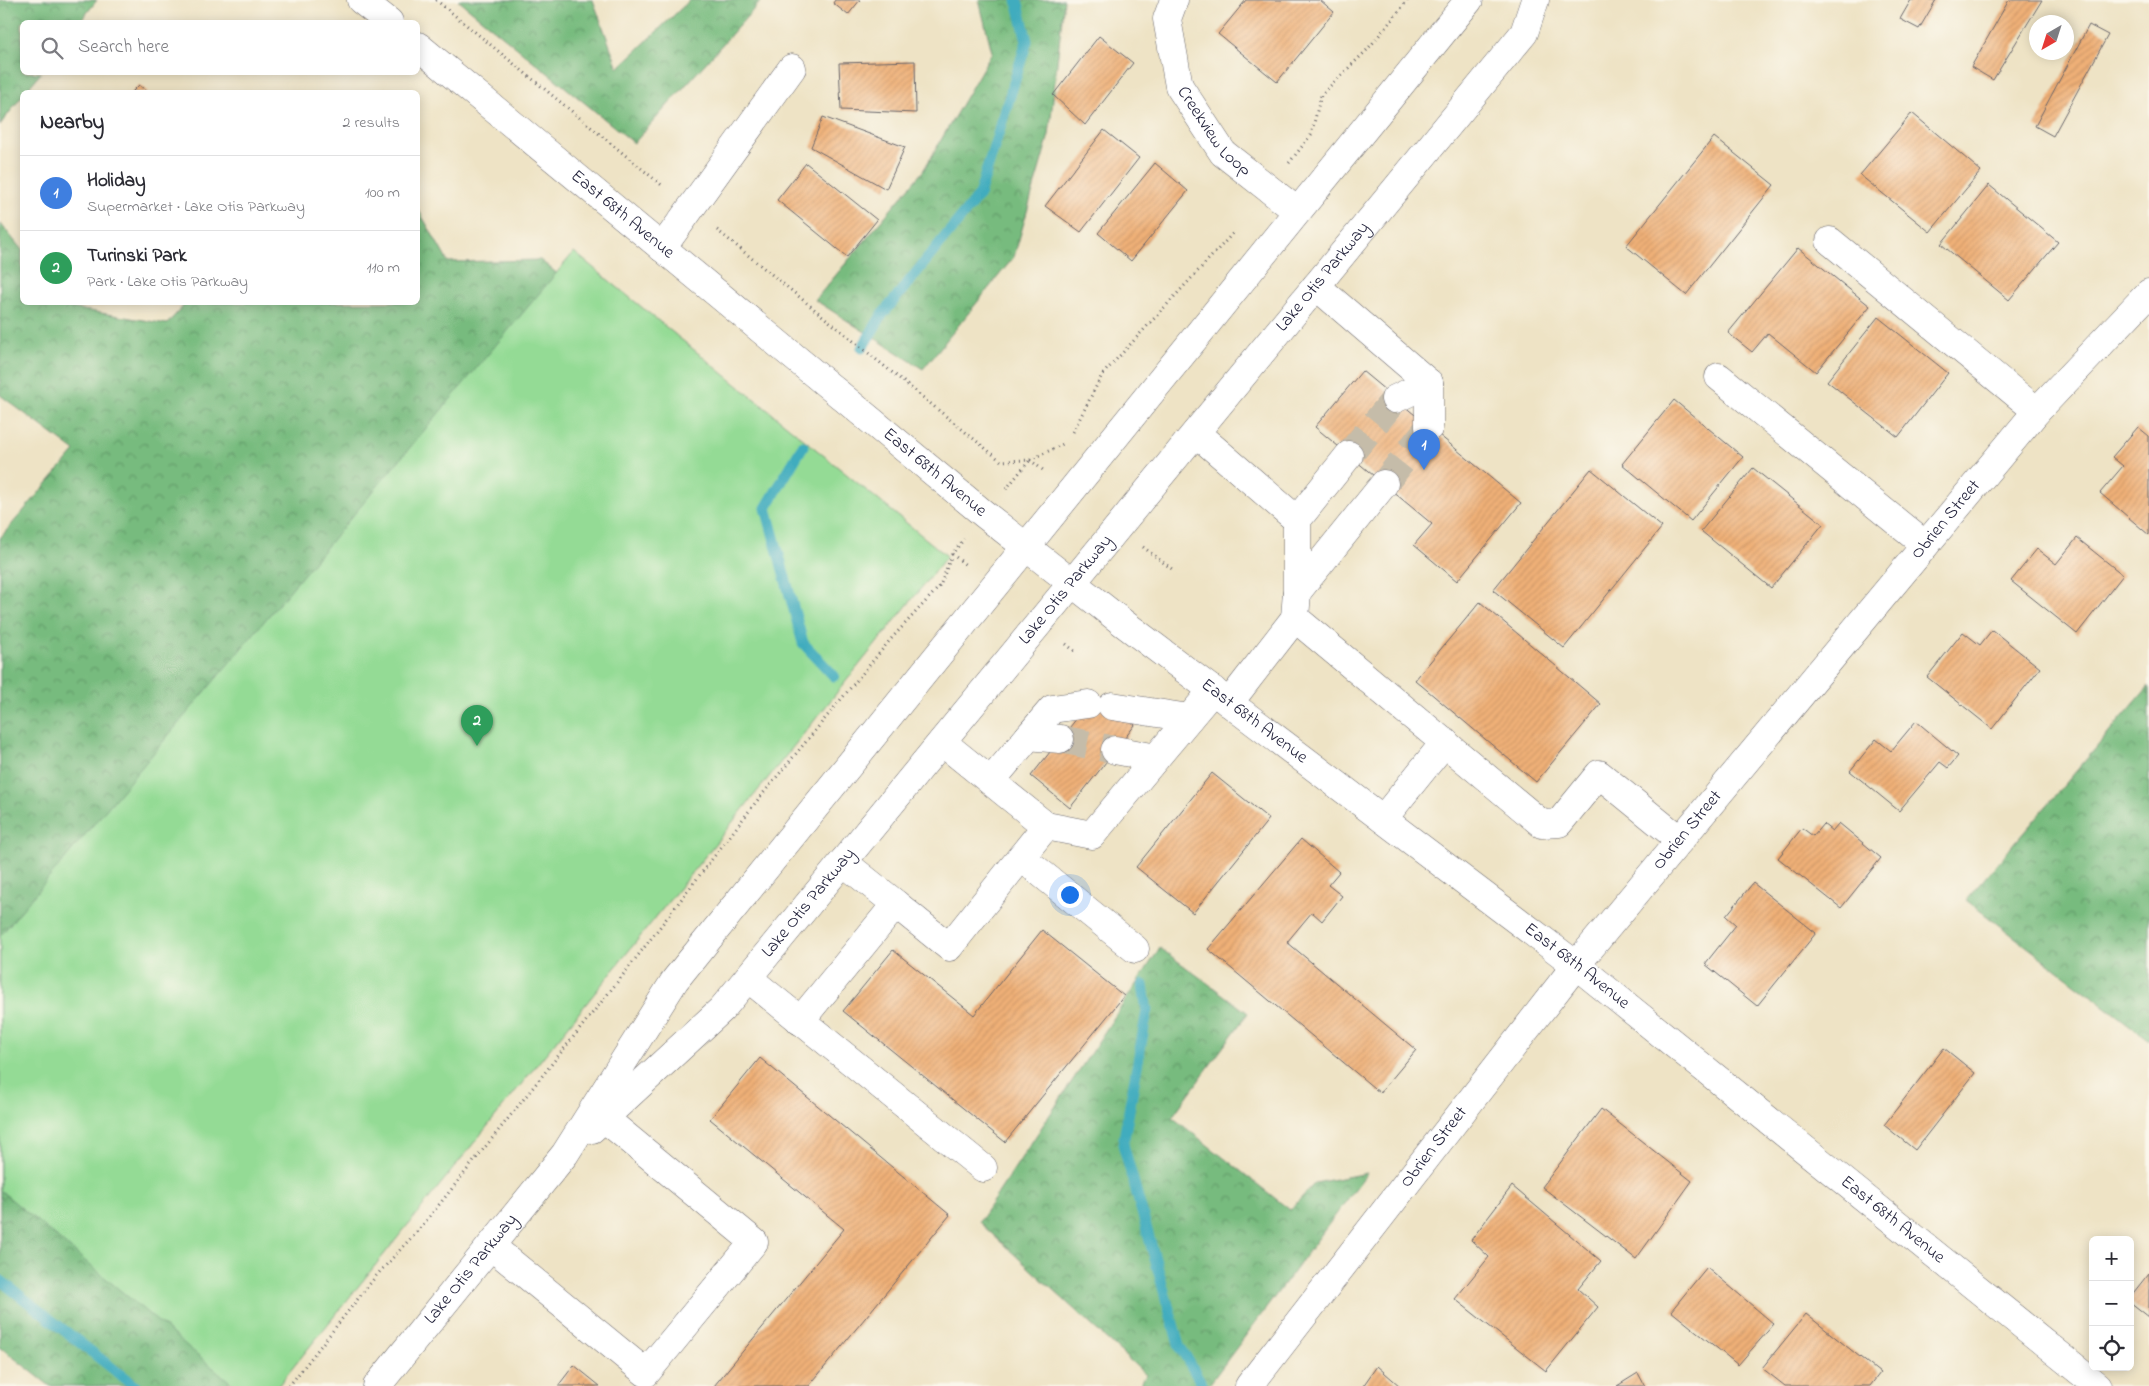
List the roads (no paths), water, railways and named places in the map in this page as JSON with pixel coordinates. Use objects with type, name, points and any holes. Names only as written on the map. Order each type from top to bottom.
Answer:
[{"type":"street","points":[[361,0],[386,20]]},
{"type":"street","name":"Creekview Loop","points":[[1174,0],[1167,19],[1178,86],[1224,153],[1297,211]]},
{"type":"street","name":"Lake Otis Parkway","points":[[377,1386],[565,1154],[675,980],[1469,0]]},
{"type":"street","name":"Lake Otis Parkway","points":[[565,1154],[722,1009],[1524,33],[1535,0]]},
{"type":"street","name":"East 68th Avenue","points":[[420,48],[1025,546],[1576,965],[2098,1386]]},
{"type":"street","points":[[662,248],[792,68]]},
{"type":"street","points":[[1830,241],[2037,411]]},
{"type":"street","points":[[1316,286],[1429,383],[1430,427]]},
{"type":"street","name":"Obrien Street","points":[[1249,1386],[1576,965],[2037,411],[2149,293]]},
{"type":"street","points":[[1719,377],[1926,545]]},
{"type":"street","points":[[1395,399],[1429,383]]},
{"type":"street","points":[[1196,433],[1297,520]]},
{"type":"street","points":[[1350,455],[1297,520],[1296,605],[1445,742],[1542,824],[1559,824],[1599,774],[1680,840]]},
{"type":"street","points":[[942,742],[1046,826],[1092,834],[1189,718],[1221,696],[1296,605],[1384,484]]},
{"type":"street","points":[[991,781],[1052,709],[1100,705],[1189,718]]},
{"type":"street","points":[[1029,736],[1060,739]]},
{"type":"street","points":[[1383,819],[1445,742]]},
{"type":"street","points":[[1115,750],[1156,758]]},
{"type":"street","points":[[843,862],[949,946],[1046,826]]},
{"type":"street","points":[[1021,857],[1135,949]]},
{"type":"street","points":[[800,1020],[896,904]]},
{"type":"street","points":[[748,978],[983,1168]]},
{"type":"street","points":[[491,1246],[646,1373],[754,1242],[604,1118]]},
{"type":"waterway","points":[[862,348],[882,315],[979,195],[1027,41],[1017,0]]},
{"type":"waterway","points":[[803,446],[766,508],[803,643],[834,676]]},
{"type":"waterway","points":[[1143,985],[1147,1011],[1123,1144],[1179,1345],[1203,1386]]},
{"type":"waterway","points":[[0,1280],[135,1386]]},
{"type":"tunnel","points":[[1349,455],[1395,399]]},
{"type":"tunnel","points":[[1384,484],[1429,427]]},
{"type":"tunnel","points":[[1060,739],[1115,750]]},
{"type":"place","name":"Holiday","points":[[1424,470]]},
{"type":"place","name":"Turinski Park","points":[[477,746]]}]
